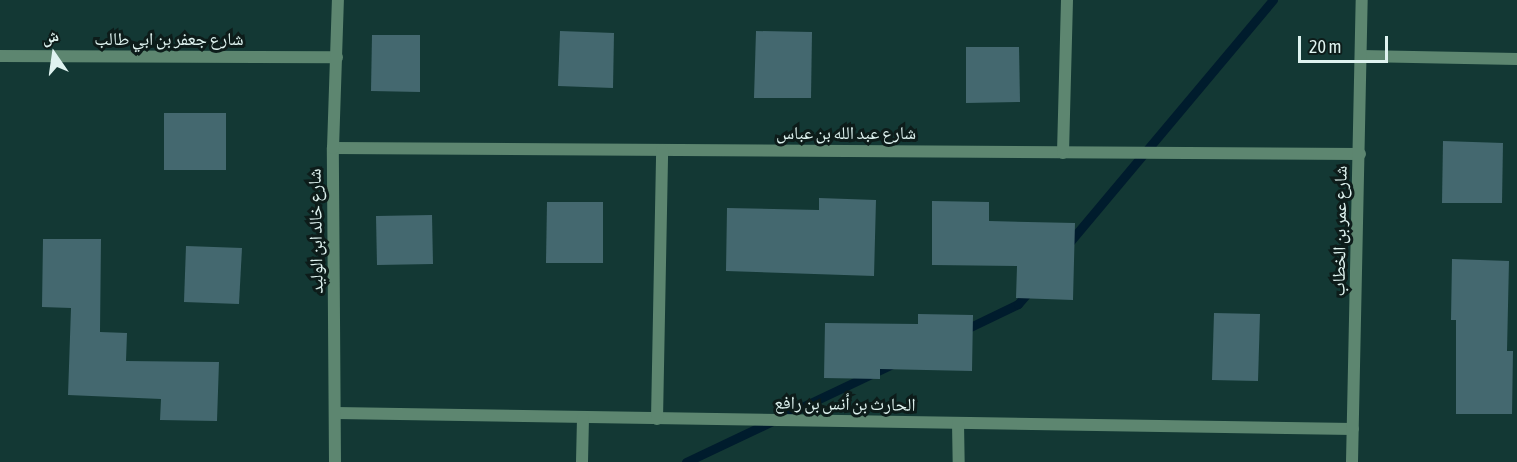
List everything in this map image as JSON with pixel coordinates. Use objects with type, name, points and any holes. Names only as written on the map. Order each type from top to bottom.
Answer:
[{"type":"street","name":"شارع خالد ابن الوليد","points":[[335,462],[333,148],[338,0]]},
{"type":"street","points":[[1063,153],[1067,0]]},
{"type":"street","name":"شارع عمر بن الخطاب","points":[[1352,462],[1362,0]]},
{"type":"street","name":"شارع جعفر بن ابي طالب","points":[[0,56],[337,57]]},
{"type":"street","points":[[1361,56],[1517,59]]},
{"type":"street","name":"شارع عبد الله بن عباس","points":[[333,148],[1360,154]]},
{"type":"street","points":[[657,419],[663,150]]},
{"type":"street","name":"الحارث بن أنس بن رافع","points":[[336,413],[1353,429]]},
{"type":"street","points":[[582,462],[583,418]]},
{"type":"street","points":[[958,423],[959,462]]},
{"type":"building","points":[[560,31],[614,33],[613,88],[558,86]]},
{"type":"building","points":[[756,31],[812,32],[811,98],[754,98]]},
{"type":"building","points":[[372,35],[420,35],[420,92],[371,91]]},
{"type":"building","points":[[966,47],[1019,47],[1020,102],[966,103]]},
{"type":"building","points":[[164,113],[226,113],[226,170],[164,170]]},
{"type":"building","points":[[1443,141],[1503,143],[1502,203],[1442,203]]},
{"type":"building","points":[[819,198],[876,200],[874,276],[726,271],[727,208],[819,210]]},
{"type":"building","points":[[932,201],[989,202],[989,221],[1075,223],[1073,300],[1016,298],[1017,266],[932,265]]},
{"type":"building","points":[[547,202],[603,202],[603,263],[546,263]]},
{"type":"building","points":[[432,215],[433,264],[377,265],[376,216]]},
{"type":"building","points":[[43,239],[101,239],[100,332],[127,333],[126,361],[219,362],[217,421],[160,420],[161,399],[68,395],[71,308],[42,307]]},
{"type":"building","points":[[186,246],[242,248],[239,304],[184,302]]},
{"type":"building","points":[[1452,259],[1509,261],[1507,351],[1513,351],[1512,414],[1456,414],[1456,320],[1451,320]]},
{"type":"building","points":[[1214,313],[1260,314],[1258,381],[1212,380]]},
{"type":"building","points":[[918,314],[973,315],[972,371],[880,369],[880,379],[824,378],[825,323],[918,324]]},
{"type":"waterway","points":[[1068,244],[1273,0]]},
{"type":"waterway","points":[[962,331],[1018,304],[1031,289]]},
{"type":"waterway","points":[[686,462],[892,364]]}]
